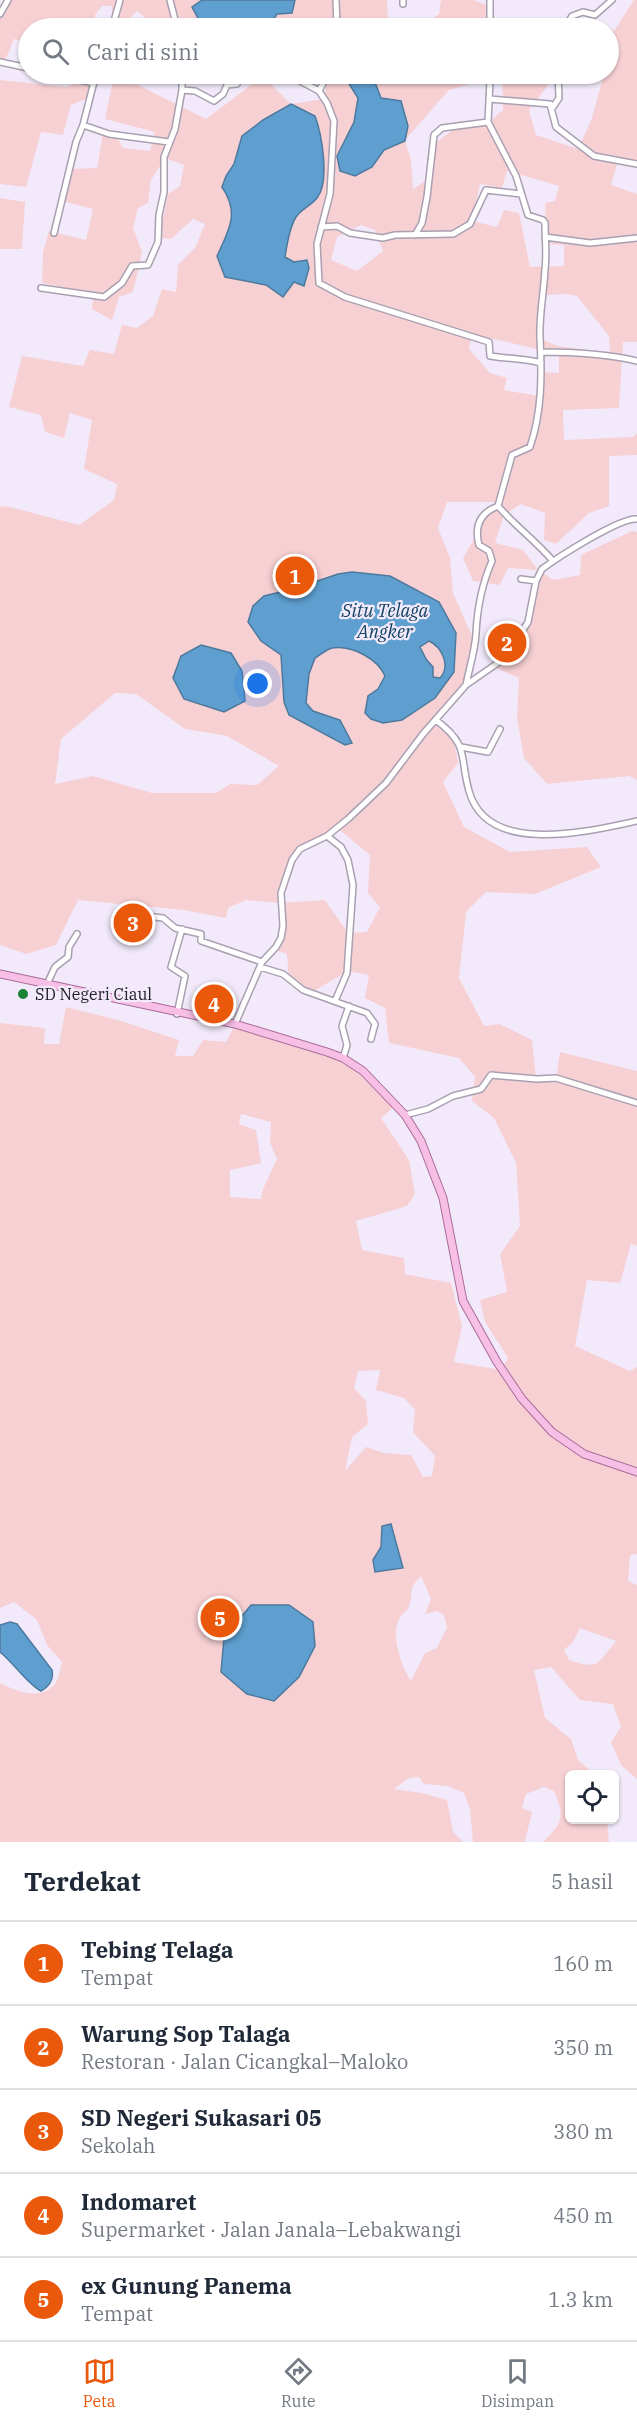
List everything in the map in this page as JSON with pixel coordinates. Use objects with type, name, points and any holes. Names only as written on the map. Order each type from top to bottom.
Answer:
[{"type":"main road","points":[[0,974],[177,1014],[235,1024],[299,1042],[343,1058],[363,1071],[405,1115],[421,1141],[442,1198],[463,1301],[497,1362],[533,1413],[552,1432],[584,1454],[637,1472]]},
{"type":"street","points":[[0,14],[8,0]]},
{"type":"street","points":[[115,18],[120,0]]},
{"type":"street","points":[[170,0],[174,18]]},
{"type":"street","points":[[336,0],[337,18]]},
{"type":"street","points":[[490,0],[490,18]]},
{"type":"street","points":[[571,18],[583,12],[596,15],[612,0]]},
{"type":"street","points":[[0,62],[18,66]]},
{"type":"street","points":[[54,233],[76,141],[83,125],[94,84]]},
{"type":"street","points":[[41,288],[104,297],[122,283],[132,266],[147,265],[158,242],[159,216],[164,192],[163,170],[169,142],[175,129],[182,84]]},
{"type":"street","points":[[182,90],[195,91],[214,101],[223,94],[227,85],[237,84]]},
{"type":"street","points":[[306,84],[319,91],[334,121],[330,194],[317,244],[319,283],[345,297],[459,334],[484,339],[489,342],[490,356],[515,360],[523,357],[541,363]]},
{"type":"street","points":[[319,91],[323,84]]},
{"type":"street","points":[[466,686],[476,634],[475,624],[485,578],[492,561],[489,551],[479,545],[478,524],[483,514],[498,506],[512,455],[530,447],[537,425],[542,352],[540,338],[546,267],[545,223],[543,220],[528,215],[516,176],[488,122],[490,84]]},
{"type":"street","points":[[558,84],[559,98],[553,107],[556,127],[594,156],[637,165]]},
{"type":"street","points":[[490,99],[550,104],[553,107]]},
{"type":"street","points":[[415,235],[422,223],[427,197],[434,135],[442,128],[488,122]]},
{"type":"street","points":[[83,125],[109,134],[169,142]]},
{"type":"street","points":[[321,227],[337,226],[350,233],[383,238],[395,235],[453,234],[470,224],[486,190],[521,194]]},
{"type":"street","points":[[545,237],[590,243],[637,238]]},
{"type":"street","points":[[542,352],[571,352],[620,357],[637,362]]},
{"type":"street","points":[[498,506],[517,528],[536,542],[553,561]]},
{"type":"street","points":[[235,1024],[261,965],[281,938],[283,926],[281,893],[292,860],[300,849],[327,836],[386,783],[466,686],[499,663],[514,647],[528,622],[536,581],[542,569],[626,520],[637,519]]},
{"type":"street","points":[[521,579],[536,581]]},
{"type":"street","points":[[436,720],[451,732],[461,747],[472,800],[484,815],[505,830],[521,834],[536,834],[594,830],[637,821]]},
{"type":"street","points":[[461,747],[488,752],[500,729]]},
{"type":"street","points":[[327,836],[341,848],[348,860],[353,885],[348,966],[335,1001]]},
{"type":"street","points":[[138,915],[163,918],[175,928],[201,934],[201,941],[284,974],[303,990],[367,1012],[375,1024],[371,1039]]},
{"type":"street","points":[[177,1014],[185,976],[171,967],[182,929]]},
{"type":"street","points":[[47,984],[56,967],[68,957],[69,947],[77,933]]},
{"type":"street","points":[[343,1058],[346,1045],[342,1026],[349,1006]]},
{"type":"street","points":[[405,1115],[428,1109],[453,1096],[481,1089],[491,1075],[537,1079],[556,1078],[637,1103]]},
{"type":"shaded area","points":[[6,0],[202,0],[192,8],[198,18],[146,18],[137,11],[130,18],[112,18],[112,6],[102,6],[95,18],[18,18],[18,40],[14,39],[4,63],[0,63],[0,11]]},
{"type":"shaded area","points":[[295,0],[387,0],[388,18],[274,18],[277,14],[292,13]]},
{"type":"shaded area","points":[[441,0],[473,0],[492,7],[486,18],[433,18],[439,14]]},
{"type":"shaded area","points":[[634,0],[637,0],[637,165],[618,161],[611,185],[637,194],[637,342],[623,342],[619,408],[563,410],[564,440],[633,437],[637,433],[637,455],[609,456],[609,506],[589,513],[556,544],[544,540],[545,513],[521,504],[504,515],[495,543],[523,550],[538,570],[508,568],[500,585],[473,581],[463,558],[495,502],[447,502],[438,528],[450,558],[453,593],[473,638],[465,685],[434,724],[454,740],[458,763],[443,782],[464,827],[510,852],[587,847],[601,867],[535,894],[486,892],[466,912],[459,978],[484,1026],[499,1024],[532,1040],[536,1078],[556,1080],[560,1052],[637,1071],[637,1246],[631,1244],[620,1283],[587,1280],[575,1346],[630,1371],[637,1367],[637,1554],[630,1555],[628,1581],[637,1585],[637,1779],[621,1765],[611,1742],[621,1727],[613,1704],[580,1700],[551,1667],[534,1670],[545,1718],[571,1739],[578,1760],[589,1770],[565,1770],[565,1824],[607,1824],[609,1842],[543,1842],[555,1829],[561,1813],[554,1791],[544,1787],[526,1794],[522,1808],[532,1812],[526,1842],[473,1842],[470,1809],[464,1793],[448,1786],[424,1784],[419,1777],[409,1778],[394,1789],[447,1800],[453,1832],[463,1842],[0,1842],[0,1683],[27,1693],[41,1693],[56,1683],[62,1662],[47,1645],[37,1620],[14,1602],[0,1608],[0,1023],[45,1028],[44,1044],[59,1044],[66,1007],[118,1020],[179,1040],[175,1056],[193,1056],[203,1040],[226,1042],[235,1025],[344,1060],[372,1082],[395,1106],[381,1118],[409,1160],[415,1194],[407,1206],[356,1221],[362,1250],[404,1258],[405,1274],[451,1283],[462,1326],[454,1362],[501,1370],[508,1358],[485,1322],[480,1300],[507,1292],[500,1254],[520,1226],[516,1163],[494,1118],[472,1101],[475,1077],[459,1058],[389,1043],[385,1008],[365,998],[369,975],[348,971],[314,991],[289,984],[287,954],[272,949],[279,936],[279,903],[246,900],[228,908],[226,918],[184,910],[78,900],[56,945],[26,954],[0,945],[0,507],[6,506],[79,525],[114,500],[117,484],[84,469],[92,420],[70,413],[64,438],[45,432],[41,415],[9,407],[22,356],[83,366],[90,350],[114,354],[122,325],[137,328],[153,316],[162,289],[176,292],[178,265],[195,248],[205,224],[193,219],[171,239],[159,238],[168,194],[180,186],[184,165],[165,158],[151,180],[148,203],[138,208],[133,228],[142,252],[133,292],[119,297],[112,320],[92,309],[94,293],[42,283],[43,252],[49,231],[86,240],[93,209],[62,201],[71,169],[97,168],[103,133],[117,137],[123,148],[150,151],[155,132],[105,119],[112,84],[138,85],[206,119],[252,84],[271,84],[291,104],[324,99],[326,84],[349,84],[358,97],[354,122],[337,156],[372,167],[384,150],[405,141],[381,98],[376,84],[467,84],[449,90],[405,140],[411,160],[413,189],[430,178],[429,148],[462,123],[487,124],[503,110],[502,84],[549,84],[529,110],[536,135],[578,149],[592,118],[601,84],[619,84],[619,23]],"holes":[[[291,104],[322,136],[324,180],[317,198],[298,214],[292,227],[285,258],[294,262],[283,297],[266,285],[225,276],[217,256],[233,221],[226,176],[234,164],[242,136],[263,120]],[[507,171],[559,186],[555,201],[545,203],[547,244],[564,245],[564,266],[530,267],[519,213],[504,210],[497,227],[472,221],[480,184],[502,188]],[[361,225],[375,230],[383,251],[357,271],[331,260],[337,237]],[[544,295],[577,296],[609,336],[610,353],[557,346],[543,340]],[[472,334],[559,354],[559,373],[543,372],[539,396],[504,390],[507,378],[490,373],[469,349]],[[297,588],[456,633],[454,672],[435,698],[402,720],[383,723],[378,689],[385,676],[382,670],[377,664],[356,651],[332,648],[324,652],[315,658],[309,674],[306,703],[313,711],[340,720],[338,742],[325,732],[303,722],[284,702],[281,655],[264,596]],[[115,693],[136,694],[185,729],[227,736],[279,766],[257,785],[230,784],[216,793],[152,793],[93,776],[55,784],[61,739]],[[336,827],[370,855],[368,893],[380,907],[367,932],[348,933],[325,900],[279,903],[279,887],[296,852],[322,838]],[[241,1114],[271,1122],[270,1143],[277,1159],[263,1189],[261,1199],[230,1197],[230,1170],[261,1163],[256,1130],[239,1124]],[[380,1370],[376,1390],[404,1398],[415,1410],[413,1432],[435,1456],[432,1476],[423,1477],[411,1455],[384,1453],[366,1447],[345,1471],[352,1437],[368,1424],[366,1401],[354,1388],[358,1371]],[[421,1576],[431,1599],[425,1614],[437,1611],[444,1615],[447,1628],[437,1648],[425,1653],[411,1681],[400,1659],[396,1632],[400,1617],[407,1611],[412,1588]],[[580,1628],[616,1641],[601,1660],[592,1665],[569,1660],[564,1650],[573,1642]]]},
{"type":"shaded area","points":[[0,80],[18,82],[18,84],[66,87],[74,84],[92,84],[88,98],[71,105],[63,135],[41,132],[26,187],[0,184]]},
{"type":"shaded area","points":[[0,198],[25,202],[22,249],[0,249]]},
{"type":"shaded area","points":[[632,531],[637,532],[637,780],[629,776],[547,784],[524,758],[517,718],[519,678],[496,668],[518,643],[528,622],[538,570],[554,580],[580,575],[581,555]]},
{"type":"shaded area","points":[[429,641],[444,657],[445,668],[441,678],[433,677],[433,667],[420,647]]},
{"type":"water","points":[[202,0],[295,0],[292,13],[277,14],[274,18],[198,18],[192,7]]},
{"type":"water","points":[[349,84],[375,84],[381,98],[401,101],[408,126],[405,141],[384,150],[372,167],[355,176],[340,171],[337,156],[354,122],[358,98]]},
{"type":"water","points":[[291,104],[315,116],[324,158],[324,170],[321,191],[317,198],[294,221],[285,257],[294,262],[307,260],[309,268],[304,286],[294,282],[283,297],[266,285],[225,277],[217,256],[231,222],[231,205],[222,187],[234,164],[242,136],[263,120]]},
{"type":"water","name":"Situ Telaga Angker","points":[[352,572],[390,576],[439,602],[456,633],[454,672],[435,698],[402,720],[383,723],[371,719],[365,713],[368,696],[378,689],[385,676],[377,664],[363,654],[340,648],[330,649],[315,658],[309,674],[306,703],[313,711],[340,720],[352,743],[345,745],[289,715],[284,702],[281,655],[261,641],[248,622],[253,606],[264,596]],"holes":[[[429,641],[444,657],[445,668],[440,678],[433,677],[433,667],[420,647]]]},
{"type":"water","points":[[201,645],[231,653],[242,671],[245,701],[224,712],[184,699],[173,678],[181,656]]},
{"type":"water","points":[[391,1524],[403,1568],[375,1572],[373,1560],[381,1547],[382,1526]]},
{"type":"water","points":[[251,1605],[289,1605],[313,1622],[315,1646],[299,1677],[274,1701],[247,1694],[221,1672],[224,1638]]},
{"type":"water","points":[[10,1622],[17,1624],[52,1670],[51,1682],[41,1691],[31,1684],[0,1652],[0,1625]]},
{"type":"place","name":"Tebing Telaga","points":[[295,576]]},
{"type":"place","name":"Warung Sop Talaga","points":[[507,643]]},
{"type":"place","name":"SD Negeri Sukasari 05","points":[[133,923]]},
{"type":"place","name":"SD Negeri Ciaul","points":[[23,994]]},
{"type":"place","name":"Indomaret","points":[[214,1004]]},
{"type":"place","name":"ex Gunung Panema","points":[[220,1618]]}]
